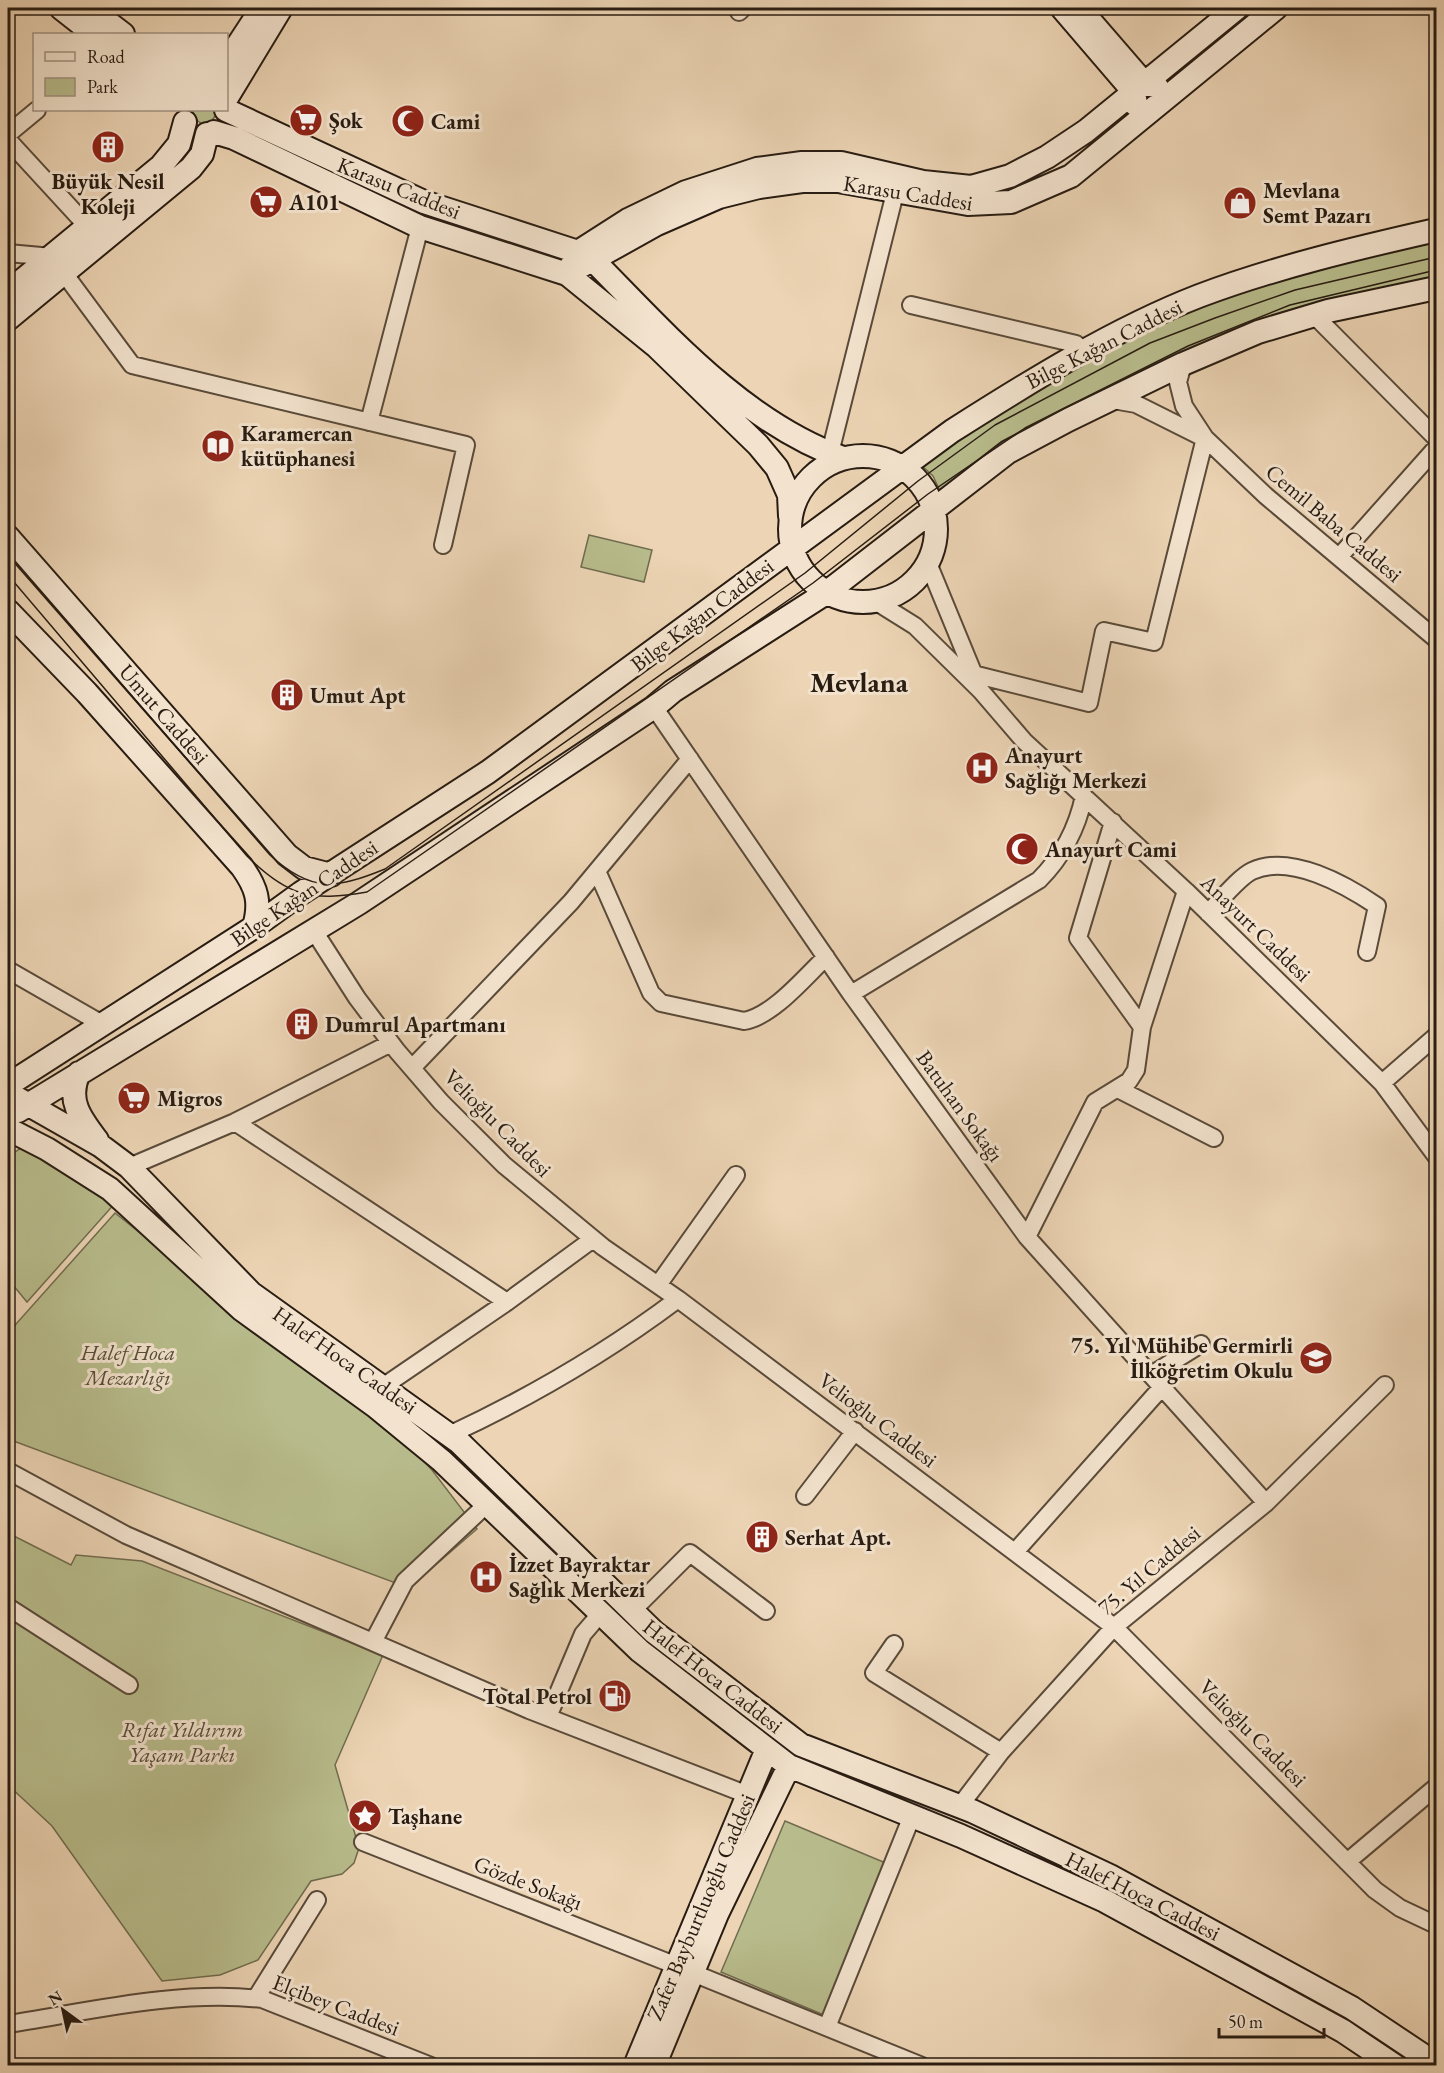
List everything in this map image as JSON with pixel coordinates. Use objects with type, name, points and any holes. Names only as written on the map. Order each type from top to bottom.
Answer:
[{"type":"street","points":[[61,8],[93,33]]},
{"type":"street","points":[[89,8],[122,33]]},
{"type":"street","points":[[228,60],[262,8]]},
{"type":"street","points":[[228,96],[281,8]]},
{"type":"street","points":[[1062,8],[1102,54],[1138,87]]},
{"type":"street","points":[[1080,8],[1138,87]]},
{"type":"street","name":"Karasu Caddesi","points":[[897,183],[971,187],[1010,176],[1079,136],[1237,8]]},
{"type":"street","name":"Karasu Caddesi","points":[[228,111],[424,202],[586,256],[628,220],[686,192],[757,169],[822,162],[861,166],[897,183],[968,204],[1011,202],[1071,176],[1276,8]]},
{"type":"street","points":[[1138,87],[1153,84],[1159,90],[1160,99],[1156,107]]},
{"type":"street","points":[[8,134],[36,111]]},
{"type":"street","points":[[8,292],[57,265],[191,168],[202,154],[211,133],[223,123],[226,111]]},
{"type":"street","points":[[8,319],[88,227],[172,155],[179,144],[182,114]]},
{"type":"street","name":"Karasu Caddesi","points":[[182,114],[195,131],[234,138],[420,227],[567,274]]},
{"type":"street","points":[[8,140],[88,227]]},
{"type":"street","points":[[790,516],[797,495],[811,477],[837,456],[897,183]]},
{"type":"street","points":[[369,422],[420,227]]},
{"type":"street","name":"Bilge Kağan Caddesi","points":[[8,1085],[254,927],[488,772],[902,467],[952,431],[1013,392],[1167,310],[1228,285],[1437,230]]},
{"type":"street","points":[[8,253],[57,265],[132,365],[466,445],[443,545]]},
{"type":"street","points":[[586,256],[716,378],[776,426],[837,456],[872,456],[902,467],[918,481],[928,494],[933,510],[935,541],[928,563],[915,581],[896,594],[875,601],[853,602],[826,592],[811,581],[797,562],[789,540],[789,495],[782,477],[758,445],[657,347],[567,274],[586,256]]},
{"type":"street","name":"Bilge Kağan Caddesi","points":[[8,1118],[314,931],[654,707],[673,691],[826,592],[1008,452],[1183,364],[1250,335],[1314,315],[1437,288]]},
{"type":"street","points":[[910,305],[1076,344],[1084,353]]},
{"type":"street","points":[[1314,315],[1437,438]]},
{"type":"street","name":"Cemil Baba Caddesi","points":[[1183,364],[1179,382],[1184,406],[1205,438],[1266,496],[1437,639]]},
{"type":"street","name":"Cemil Baba Caddesi","points":[[1113,400],[1136,404],[1205,438]]},
{"type":"street","points":[[973,674],[1089,703],[1104,631],[1154,642],[1205,438]]},
{"type":"street","points":[[1339,557],[1437,448]]},
{"type":"street","name":"Umut Caddesi","points":[[8,537],[287,855],[304,868],[331,875]]},
{"type":"street","points":[[928,563],[981,691]]},
{"type":"street","points":[[875,601],[915,626],[981,691]]},
{"type":"street","name":"Umut Caddesi","points":[[8,610],[87,693],[242,867],[257,890],[259,900],[254,927]]},
{"type":"street","name":"Anayurt Caddesi","points":[[981,691],[1024,741],[1186,891],[1382,1083],[1437,1156]]},
{"type":"street","name":"Batuhan Sokağı","points":[[654,707],[851,994],[1026,1237],[1266,1503]]},
{"type":"street","points":[[412,1068],[571,902],[690,759]]},
{"type":"street","points":[[851,994],[1039,880],[1057,860],[1072,836],[1084,796]]},
{"type":"street","points":[[1113,822],[1078,938],[1142,1027]]},
{"type":"street","points":[[1208,913],[1251,871],[1275,868],[1302,870],[1351,889],[1377,906],[1367,951]]},
{"type":"street","points":[[597,871],[651,993],[661,1003],[744,1021],[752,1019],[766,1012],[826,957]]},
{"type":"street","points":[[1026,1237],[1095,1102],[1130,1081],[1136,1070],[1142,1027],[1186,891]]},
{"type":"street","name":"Velioğlu Caddesi","points":[[314,931],[391,1043],[504,1165],[593,1239],[678,1299],[1114,1627],[1387,1900],[1437,1925]]},
{"type":"street","points":[[8,970],[102,1023]]},
{"type":"street","points":[[1382,1083],[1437,1036]]},
{"type":"street","points":[[129,1167],[235,1122],[391,1043]]},
{"type":"street","points":[[79,1073],[74,1084],[76,1110],[101,1146]]},
{"type":"street","points":[[1118,1089],[1214,1138]]},
{"type":"street","name":"Halef Hoca Caddesi","points":[[8,1094],[101,1146],[129,1167],[251,1293],[384,1386],[449,1435],[654,1632],[801,1745],[959,1807],[1110,1876],[1352,2008],[1437,2064]]},
{"type":"street","points":[[235,1122],[507,1302]]},
{"type":"street","name":"Halef Hoca Caddesi","points":[[8,1129],[47,1149],[110,1189],[241,1309],[375,1406],[442,1461],[640,1651],[789,1766],[912,1816],[1105,1901],[1342,2031],[1386,2063]]},
{"type":"street","points":[[658,1285],[736,1175]]},
{"type":"street","points":[[384,1386],[507,1302],[593,1239]]},
{"type":"street","points":[[449,1435],[577,1369],[678,1299]]},
{"type":"street","points":[[1151,1375],[1201,1344]]},
{"type":"street","name":"75. Yıl Caddesi","points":[[959,1807],[1001,1752],[1114,1627],[1266,1503],[1385,1385]]},
{"type":"street","points":[[1015,1552],[1162,1388]]},
{"type":"street","points":[[804,1496],[855,1431]]},
{"type":"street","points":[[8,1471],[126,1535],[548,1718],[748,1794]]},
{"type":"street","points":[[373,1642],[405,1581],[487,1504]]},
{"type":"street","points":[[632,1611],[690,1553],[766,1611]]},
{"type":"street","points":[[8,1607],[129,1685]]},
{"type":"street","points":[[548,1718],[583,1634],[601,1613]]},
{"type":"street","points":[[894,1644],[874,1673],[1001,1752]]},
{"type":"street","name":"Zafer Bayburtluoğlu Caddesi","points":[[654,2066],[685,1969],[748,1794],[767,1749]]},
{"type":"street","name":"Zafer Bayburtluoğlu Caddesi","points":[[635,2066],[685,1969],[717,1914],[789,1766]]},
{"type":"street","points":[[1347,1862],[1437,1787]]},
{"type":"street","points":[[827,2027],[912,1816]]},
{"type":"street","name":"Gözde Sokağı","points":[[363,1842],[685,1969],[922,2066]]},
{"type":"street","points":[[256,1998],[316,1900]]},
{"type":"street","name":"Elçibey Caddesi","points":[[8,2024],[176,1998],[214,1995],[256,1998],[431,2066]]},
{"type":"green space","points":[[193,111],[216,111],[210,123],[202,124],[194,118]]},
{"type":"green space","points":[[1436,236],[1436,278],[1330,301],[941,493],[933,476],[919,463],[982,421],[1152,326],[1213,298]]},
{"type":"green space","points":[[589,535],[652,550],[644,582],[581,567]]},
{"type":"green space","points":[[24,1146],[117,1201],[27,1302],[8,1279],[8,1157]]},
{"type":"green space","name":"Halef Hoca Mezarlığı","points":[[115,1213],[411,1448],[432,1470],[477,1529],[409,1588],[8,1439],[8,1333]]},
{"type":"green space","name":"Rıfat Yıldırım Yaşam Parkı","points":[[8,1533],[71,1565],[76,1555],[142,1561],[383,1655],[335,1765],[359,1848],[354,1863],[342,1874],[311,1881],[258,1960],[220,1975],[162,1981],[52,1826],[8,1785]]},
{"type":"green space","points":[[785,1821],[888,1864],[824,2015],[721,1972]]},
{"type":"tram line","points":[[8,553],[270,855],[298,876],[311,881],[324,884],[352,881],[385,869],[805,573],[918,481],[995,425],[1150,343],[1215,318],[1295,290],[1436,257]]},
{"type":"tram line","points":[[8,575],[247,856],[261,869],[288,888],[301,893],[330,896],[367,892],[813,583],[928,494],[1025,428],[1188,346],[1290,305],[1436,270]]},
{"type":"place","name":"Şok","points":[[306,120]]},
{"type":"place","name":"Cami","points":[[408,121]]},
{"type":"place","name":"Büyük Nesil Koleji","points":[[108,147]]},
{"type":"place","name":"A101","points":[[266,202]]},
{"type":"place","name":"Mevlana Semt Pazarı","points":[[1240,203]]},
{"type":"place","name":"Karamercan kütüphanesi","points":[[218,446]]},
{"type":"place","name":"Umut Apt","points":[[287,695]]},
{"type":"place","name":"Anayurt Sağlığı Merkezi","points":[[982,768]]},
{"type":"place","name":"Anayurt Cami","points":[[1022,849]]},
{"type":"place","name":"Dumrul Apartmanı","points":[[302,1024]]},
{"type":"place","name":"Migros","points":[[134,1098]]},
{"type":"place","name":"75. Yıl Mühibe Germirli İlköğretim Okulu","points":[[1316,1358]]},
{"type":"place","name":"Serhat Apt.","points":[[762,1537]]},
{"type":"place","name":"İzzet Bayraktar Sağlık Merkezi","points":[[486,1577]]},
{"type":"place","name":"Total Petrol","points":[[615,1696]]},
{"type":"place","name":"Taşhane","points":[[365,1816]]},
{"type":"district","name":"Mevlana","points":[[859,682]]}]
